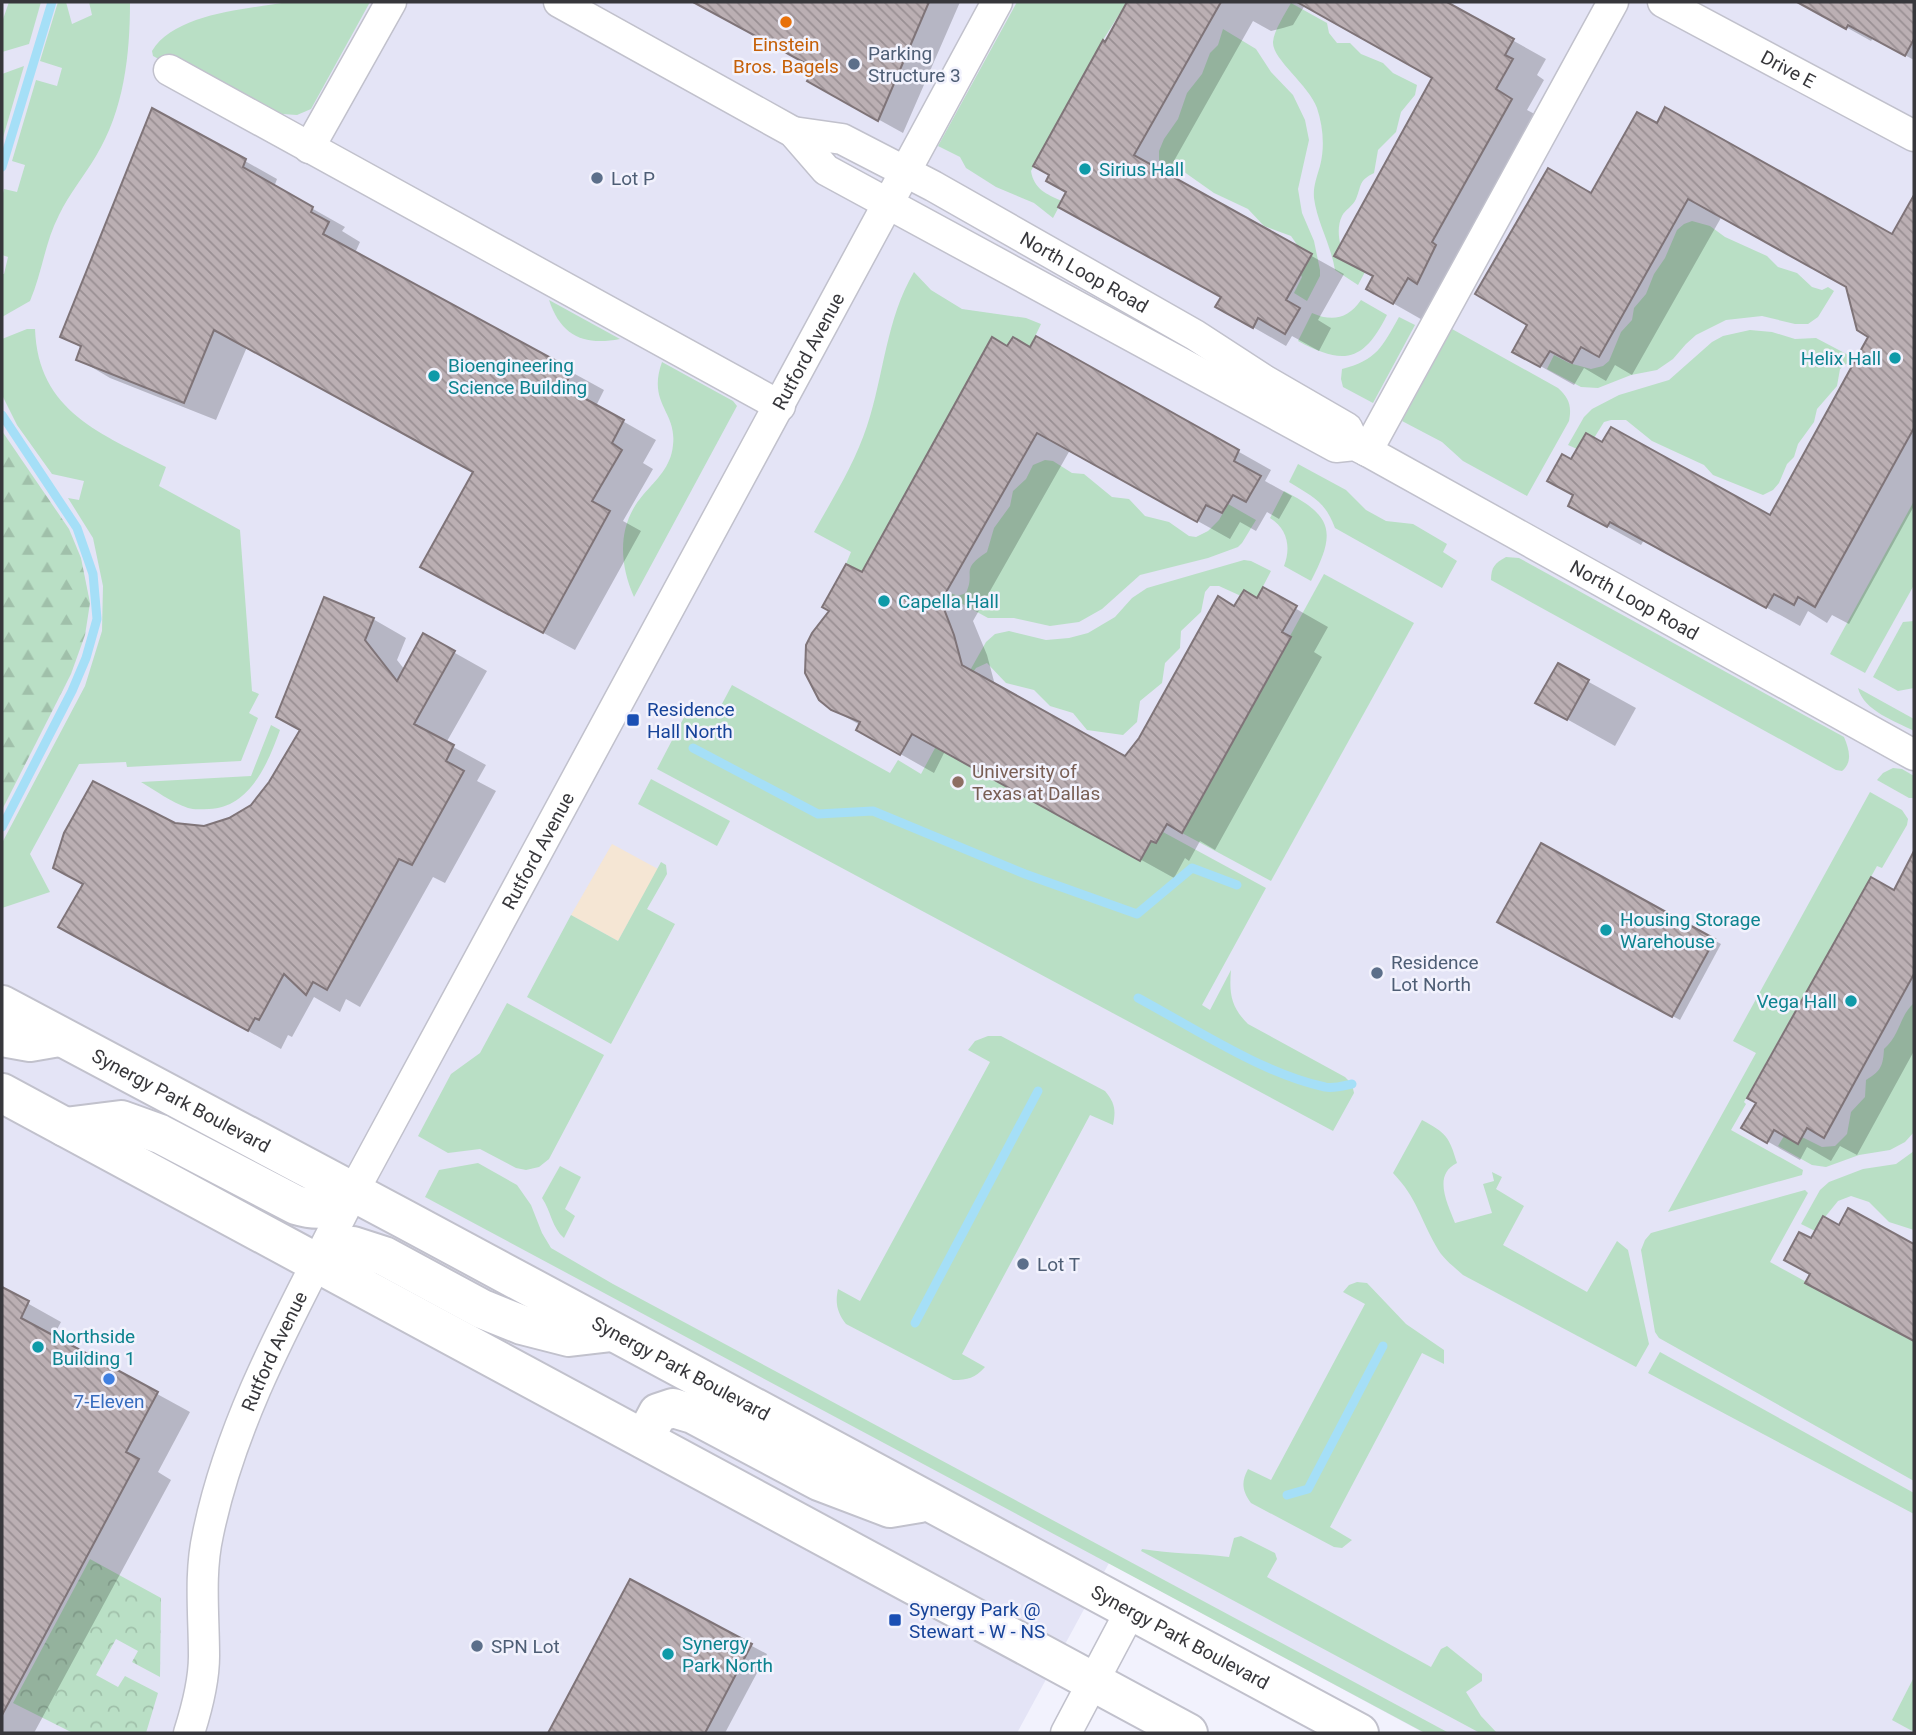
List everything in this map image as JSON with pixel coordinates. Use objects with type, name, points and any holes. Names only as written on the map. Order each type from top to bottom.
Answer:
[{"type":"street","points":[[309,148],[391,2]]},
{"type":"street","name":"North Loop Road","points":[[559,2],[793,132],[826,170],[1336,447],[1361,448],[1914,755]]},
{"type":"street","name":"Rutford Avenue","points":[[189,1733],[198,1705],[204,1658],[202,1590],[207,1538],[217,1492],[263,1372],[353,1192],[997,2]]},
{"type":"street","points":[[1361,448],[1613,2]]},
{"type":"street","name":"Drive E","points":[[1663,2],[1914,136]]},
{"type":"street","points":[[169,70],[780,406]]},
{"type":"street","name":"North Loop Road","points":[[793,132],[842,139],[906,172],[1195,335],[1264,380],[1348,428],[1361,448]]},
{"type":"street","name":"Synergy Park Boulevard","points":[[2,1005],[1359,1733]]},
{"type":"street","points":[[2,1037],[30,1042],[61,1037]]},
{"type":"street","points":[[2,1093],[1188,1733]]},
{"type":"street","points":[[65,1127],[121,1120],[160,1134],[296,1205],[316,1211],[337,1204],[353,1192]]},
{"type":"street","points":[[317,1263],[333,1253],[353,1247],[384,1256],[482,1310],[522,1325],[569,1337],[614,1332]]},
{"type":"street","points":[[644,1439],[659,1413],[673,1408],[693,1414],[819,1481],[890,1508],[929,1502]]},
{"type":"street","points":[[1066,1733],[1130,1612]]},
{"type":"shaded area","name":"University of Texas at Dallas","points":[[2,2],[1914,2],[1914,1733],[1424,1733],[1109,1563],[1017,1733],[2,1733]]},
{"type":"shaded area","points":[[612,844],[658,869],[618,941],[571,915]]},
{"type":"green space","points":[[9,2],[41,2],[29,44],[2,52],[2,22]]},
{"type":"green space","points":[[58,2],[66,2],[72,24],[92,15],[89,2],[130,2],[124,82],[106,138],[54,225],[30,301],[2,317],[2,274],[8,257],[2,255],[2,197],[4,189],[17,192],[25,165],[12,161],[36,80],[57,86],[62,68],[40,61]]},
{"type":"green space","points":[[288,2],[370,2],[311,109],[297,115],[282,114],[175,56],[170,65],[153,56],[152,51],[163,38],[177,28],[214,15]]},
{"type":"green space","points":[[1017,2],[1127,2],[1031,171],[1038,187],[1062,201],[1053,218],[1034,203],[996,187],[966,168],[960,157],[938,146]]},
{"type":"green space","points":[[1291,3],[1327,23],[1329,33],[1337,43],[1350,43],[1361,54],[1383,63],[1393,73],[1417,85],[1415,95],[1401,112],[1396,132],[1378,150],[1374,173],[1363,181],[1355,201],[1343,214],[1340,222],[1339,234],[1344,254],[1350,264],[1365,272],[1358,285],[1335,270],[1316,207],[1314,189],[1323,144],[1317,108],[1307,90],[1274,49],[1275,32]]},
{"type":"green space","points":[[1223,29],[1256,49],[1271,72],[1293,95],[1305,120],[1309,140],[1298,189],[1302,213],[1314,241],[1320,270],[1320,276],[1307,301],[1294,293],[1302,277],[1299,272],[1302,252],[1291,236],[1264,226],[1248,209],[1214,193],[1180,169],[1162,165],[1159,160],[1164,139],[1178,119],[1187,93],[1202,74],[1210,53],[1218,45]]},
{"type":"green space","points":[[24,66],[2,141],[2,74]]},
{"type":"green space","points":[[1692,221],[1710,226],[1725,237],[1767,256],[1778,267],[1797,273],[1812,287],[1822,290],[1828,287],[1834,291],[1818,317],[1808,324],[1795,324],[1762,316],[1726,320],[1696,335],[1673,359],[1657,370],[1631,375],[1598,388],[1581,387],[1547,369],[1554,355],[1569,363],[1591,369],[1603,366],[1609,361],[1621,332],[1632,320],[1634,308],[1646,294],[1677,230]]},
{"type":"green space","points":[[914,272],[931,290],[962,309],[1026,318],[1041,324],[1030,347],[1013,337],[1007,346],[991,338],[882,536],[871,578],[846,564],[851,552],[814,532],[862,440],[873,407],[891,328]]},
{"type":"green space","points":[[549,300],[620,339],[595,341],[576,336],[560,322]]},
{"type":"green space","points":[[1361,300],[1387,315],[1369,343],[1360,351],[1340,356],[1314,349],[1298,341],[1312,313],[1339,317],[1351,311]]},
{"type":"green space","points":[[1399,317],[1415,325],[1373,403],[1343,387],[1342,369],[1371,357],[1388,337]]},
{"type":"green space","points":[[27,329],[35,329],[39,357],[48,381],[61,400],[78,417],[97,431],[166,467],[159,486],[240,530],[252,691],[259,694],[249,713],[258,718],[241,761],[127,767],[126,762],[79,764],[30,854],[50,892],[2,908],[2,843],[85,686],[102,631],[103,586],[93,538],[68,498],[79,500],[84,481],[52,474],[17,425],[2,395],[2,339]]},
{"type":"green space","points":[[1452,329],[1558,388],[1567,399],[1570,407],[1569,421],[1527,496],[1463,461],[1442,442],[1402,421]]},
{"type":"green space","points":[[1750,330],[1772,332],[1795,339],[1816,338],[1854,358],[1840,369],[1837,386],[1817,409],[1814,422],[1798,444],[1794,457],[1787,464],[1773,490],[1763,495],[1713,475],[1704,465],[1652,441],[1626,420],[1604,422],[1594,438],[1585,434],[1577,449],[1568,445],[1584,417],[1592,409],[1619,395],[1669,380],[1712,342],[1723,336]]},
{"type":"green space","points":[[662,362],[733,401],[737,406],[634,597],[623,558],[625,531],[635,507],[666,466],[673,445],[671,424],[658,388]]},
{"type":"green space","points":[[2,431],[69,529],[81,558],[90,603],[85,635],[71,674],[2,810]]},
{"type":"green space","points":[[1045,460],[1053,461],[1072,473],[1084,474],[1112,497],[1129,499],[1145,516],[1169,522],[1189,536],[1196,537],[1208,531],[1219,520],[1228,504],[1256,520],[1238,547],[1208,558],[1140,575],[1102,609],[1079,622],[1050,626],[1014,618],[988,618],[946,595],[948,592],[958,596],[966,593],[971,567],[987,552],[994,528],[1010,506],[1013,491],[1026,479],[1033,465]]},
{"type":"green space","points":[[1298,464],[1346,490],[1366,510],[1386,521],[1413,524],[1447,544],[1443,552],[1457,561],[1442,588],[1335,528],[1322,506],[1289,482]]},
{"type":"green space","points":[[1284,491],[1313,509],[1326,527],[1324,550],[1311,581],[1284,566],[1286,539],[1281,528],[1270,518]]},
{"type":"green space","points":[[1914,501],[1914,585],[1865,673],[1830,654]]},
{"type":"green space","points":[[1506,557],[1519,558],[1844,737],[1849,755],[1848,764],[1842,771],[1836,770],[1491,580],[1494,566]]},
{"type":"green space","points":[[1244,560],[1271,571],[1257,598],[1244,591],[1241,596],[1219,586],[1210,586],[1205,592],[1201,612],[1181,631],[1180,648],[1165,663],[1162,683],[1140,701],[1137,722],[1123,735],[1087,730],[1073,713],[1050,706],[1034,690],[1006,683],[987,663],[976,668],[971,675],[968,674],[986,642],[995,634],[1009,631],[1046,640],[1088,633],[1115,617],[1132,598],[1147,588]]},
{"type":"green space","points":[[1324,574],[1414,623],[1271,881],[1182,833]]},
{"type":"green space","points":[[1914,621],[1914,688],[1898,691],[1873,677],[1903,622]]},
{"type":"green space","points":[[732,685],[890,773],[898,760],[921,774],[941,737],[1140,861],[1151,841],[1156,843],[1163,832],[1266,888],[1202,1005],[1210,1010],[1231,970],[1232,1000],[1248,1024],[1345,1077],[1352,1084],[1354,1093],[1333,1131],[657,769],[691,704],[715,717]]},
{"type":"green space","points":[[1858,688],[1914,719],[1914,731],[1873,709],[1861,696]]},
{"type":"green space","points":[[271,725],[280,730],[263,769],[246,792],[223,807],[188,808],[141,782],[251,776]]},
{"type":"green space","points":[[1893,768],[1902,769],[1914,776],[1914,798],[1909,798],[1877,780]]},
{"type":"green space","points":[[651,779],[730,821],[717,846],[638,804]]},
{"type":"green space","points":[[1870,792],[1902,810],[1908,819],[1907,825],[1882,868],[1877,866],[1837,938],[1805,1031],[1789,1022],[1731,1130],[1803,1170],[1802,1175],[1668,1212],[1756,1053],[1733,1041]]},
{"type":"green space","points":[[661,862],[666,865],[667,874],[647,909],[675,924],[611,1044],[527,997],[571,915],[618,941]]},
{"type":"green space","points":[[507,1003],[604,1055],[549,1159],[539,1167],[526,1170],[516,1168],[480,1149],[448,1153],[418,1136],[451,1074],[480,1053]]},
{"type":"green space","points":[[1914,1003],[1914,1132],[1905,1142],[1890,1150],[1859,1155],[1826,1167],[1812,1165],[1778,1146],[1784,1136],[1802,1137],[1822,1147],[1835,1146],[1847,1134],[1851,1112],[1865,1097],[1866,1080],[1880,1068],[1884,1049]]},
{"type":"green space","points":[[988,1036],[1001,1036],[1105,1091],[1114,1107],[1113,1125],[1090,1115],[962,1354],[985,1367],[971,1378],[953,1380],[846,1324],[838,1307],[837,1294],[838,1289],[860,1301],[990,1062],[968,1050],[975,1041]]},
{"type":"green space","points":[[1422,1120],[1446,1136],[1457,1163],[1449,1168],[1444,1182],[1446,1199],[1455,1223],[1492,1213],[1483,1184],[1494,1181],[1492,1172],[1502,1177],[1496,1189],[1524,1206],[1503,1245],[1587,1292],[1617,1241],[1628,1250],[1649,1344],[1636,1367],[1463,1275],[1445,1258],[1413,1200],[1393,1173]]},
{"type":"green space","points":[[1914,1151],[1914,1230],[1889,1222],[1869,1202],[1851,1196],[1838,1201],[1825,1217],[1823,1216],[1815,1231],[1801,1224],[1820,1190],[1829,1182],[1863,1169],[1896,1164]]},
{"type":"green space","points":[[478,1163],[517,1185],[531,1205],[551,1248],[613,1284],[1449,1733],[1425,1733],[425,1197],[439,1170]]},
{"type":"green space","points":[[560,1166],[581,1177],[565,1209],[575,1216],[564,1238],[542,1198]]},
{"type":"green space","points":[[1805,1190],[1808,1193],[1770,1262],[1914,1341],[1914,1481],[1659,1338],[1655,1332],[1641,1250],[1651,1233]]},
{"type":"green space","points":[[1367,1283],[1406,1324],[1444,1350],[1444,1364],[1422,1353],[1330,1527],[1352,1540],[1342,1548],[1334,1547],[1251,1503],[1244,1490],[1244,1478],[1248,1469],[1271,1480],[1365,1304],[1343,1292],[1349,1285]]},
{"type":"green space","points":[[1660,1352],[1914,1493],[1914,1514],[1648,1373]]},
{"type":"green space","points":[[1241,1536],[1275,1553],[1277,1559],[1267,1577],[1431,1667],[1441,1649],[1447,1646],[1482,1674],[1482,1681],[1466,1692],[1481,1716],[1497,1733],[1480,1733],[1141,1551],[1229,1557],[1234,1538]]},
{"type":"green space","points":[[90,1559],[161,1598],[160,1677],[132,1662],[138,1651],[116,1639],[96,1675],[118,1687],[125,1676],[158,1693],[146,1733],[73,1733],[13,1703]]},
{"type":"green space","points":[[1914,1677],[1914,1732],[1892,1720]]},
{"type":"building","name":"Parking Structure 3","points":[[693,2],[929,2],[878,121],[807,81],[814,68]]},
{"type":"building","name":"Sirius Hall","points":[[1127,2],[1221,2],[1134,155],[1312,254],[1286,300],[1300,308],[1285,334],[1258,318],[1253,328],[1215,307],[1221,297],[1058,207],[1066,192],[1046,181],[1049,175],[1033,166]]},
{"type":"building","points":[[1297,2],[1447,2],[1514,39],[1505,55],[1513,59],[1496,89],[1512,99],[1432,242],[1436,245],[1417,284],[1408,278],[1393,304],[1366,289],[1373,276],[1334,256],[1432,78]]},
{"type":"building","points":[[1797,2],[1914,2],[1914,39],[1905,56],[1848,25],[1846,29]]},
{"type":"building","name":"Helix Hall","points":[[1665,107],[1892,234],[1914,195],[1914,428],[1815,607],[1798,597],[1794,605],[1774,594],[1766,608],[1610,522],[1607,527],[1568,506],[1573,495],[1547,481],[1562,454],[1571,459],[1586,433],[1602,442],[1611,427],[1770,515],[1868,337],[1857,330],[1846,287],[1688,199],[1599,357],[1581,347],[1572,363],[1550,351],[1540,367],[1512,352],[1527,325],[1475,294],[1548,168],[1591,193],[1637,112],[1657,123]]},
{"type":"building","name":"Bioengineering Science Building","points":[[152,108],[246,159],[243,167],[313,207],[311,212],[329,222],[323,234],[573,370],[564,387],[624,420],[612,443],[622,450],[592,501],[610,511],[543,633],[420,567],[473,472],[214,330],[184,403],[76,360],[81,346],[60,337]]},
{"type":"building","name":"Capella Hall","points":[[1036,336],[1239,450],[1234,461],[1261,476],[1246,502],[1233,495],[1222,513],[1206,505],[1197,522],[1037,433],[941,601],[962,665],[1125,756],[1139,738],[1218,596],[1234,606],[1244,590],[1257,598],[1263,587],[1297,606],[1282,632],[1291,637],[1182,833],[1167,824],[1156,843],[1151,841],[1140,861],[912,734],[900,755],[856,730],[860,722],[831,710],[819,700],[805,673],[806,645],[829,611],[822,607],[846,564],[862,572],[992,337],[1007,346],[1013,337],[1030,347]]},
{"type":"building","points":[[324,597],[374,618],[365,640],[397,681],[423,633],[455,651],[414,724],[454,745],[446,761],[464,771],[412,865],[399,859],[327,990],[313,982],[306,995],[284,974],[259,1020],[255,1018],[248,1031],[58,927],[83,884],[53,868],[64,833],[93,781],[175,823],[204,826],[229,818],[251,805],[269,782],[300,730],[276,717]]},
{"type":"building","points":[[1558,663],[1589,680],[1567,720],[1535,703]]},
{"type":"building","name":"Housing Storage Warehouse","points":[[1541,843],[1715,939],[1672,1017],[1497,922]]},
{"type":"building","name":"Vega Hall","points":[[1914,851],[1914,974],[1824,1138],[1807,1128],[1798,1144],[1774,1130],[1767,1143],[1741,1128],[1756,1103],[1747,1098],[1871,877],[1894,890]]},
{"type":"building","points":[[1848,1208],[1914,1244],[1914,1341],[1805,1283],[1810,1274],[1784,1260],[1799,1232],[1811,1238],[1823,1216],[1839,1225]]},
{"type":"building","points":[[2,1287],[29,1301],[21,1318],[158,1392],[126,1452],[139,1459],[2,1715]]},
{"type":"building","name":"Synergy Park North","points":[[630,1579],[752,1644],[705,1733],[548,1733]]},
{"type":"waterway","points":[[2,167],[52,2]]},
{"type":"waterway","points":[[2,415],[77,528],[93,574],[97,619],[86,658],[72,691],[2,827]]},
{"type":"waterway","points":[[693,748],[818,814],[873,811],[1025,874],[1137,914],[1192,868],[1237,885]]},
{"type":"waterway","points":[[1138,998],[1229,1049],[1278,1072],[1328,1088],[1352,1084]]},
{"type":"waterway","points":[[915,1323],[1038,1091]]},
{"type":"waterway","points":[[1287,1495],[1308,1489],[1383,1346]]},
{"type":"place","name":"Einstein Bros. Bagels","points":[[786,22]]},
{"type":"place","name":"Parking Structure 3","points":[[854,64]]},
{"type":"place","name":"Sirius Hall","points":[[1085,169]]},
{"type":"place","name":"Lot P","points":[[597,178]]},
{"type":"place","name":"Helix Hall","points":[[1895,358]]},
{"type":"place","name":"Bioengineering Science Building","points":[[434,376]]},
{"type":"place","name":"Capella Hall","points":[[884,601]]},
{"type":"place","name":"Residence Hall North","points":[[633,720]]},
{"type":"place","name":"University of Texas at Dallas","points":[[958,782]]},
{"type":"place","name":"Housing Storage Warehouse","points":[[1606,930]]},
{"type":"place","name":"Residence Lot North","points":[[1377,973]]},
{"type":"place","name":"Vega Hall","points":[[1851,1001]]},
{"type":"place","name":"Lot T","points":[[1023,1264]]},
{"type":"place","name":"Northside Building 1","points":[[38,1347]]},
{"type":"place","name":"7-Eleven","points":[[109,1379]]},
{"type":"place","name":"Synergy Park @ Stewart - W - NS","points":[[895,1620]]},
{"type":"place","name":"SPN Lot","points":[[477,1646]]},
{"type":"place","name":"Synergy Park North","points":[[668,1654]]}]
